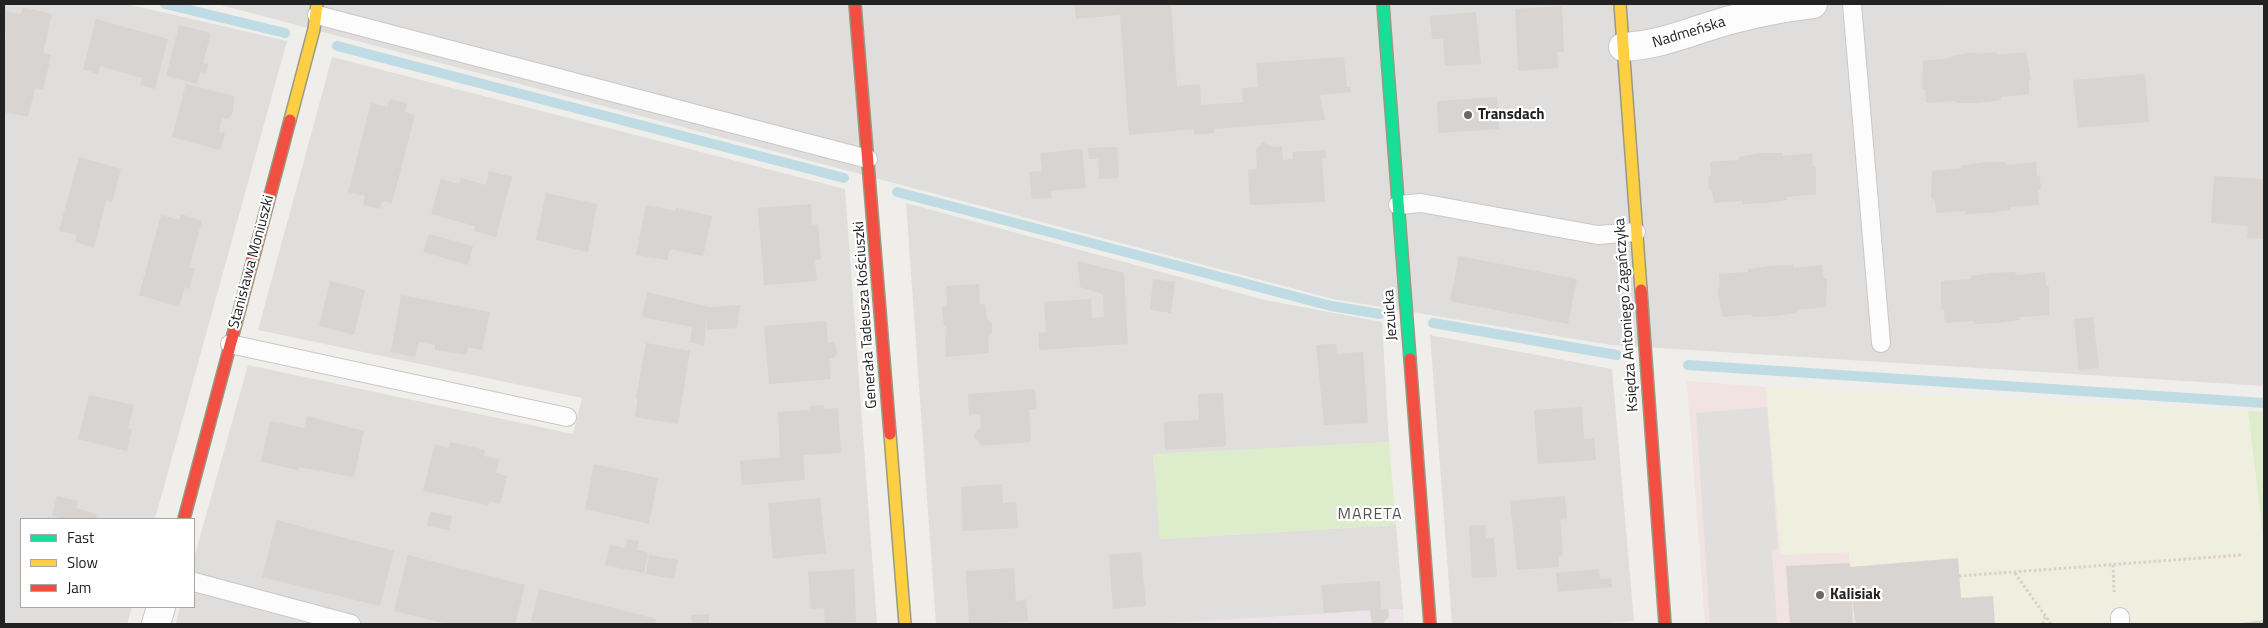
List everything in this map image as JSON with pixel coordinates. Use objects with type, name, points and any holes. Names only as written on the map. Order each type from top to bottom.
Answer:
[{"type":"street","name":"Generała Tadeusza Kościuszki","points":[[856,4],[905,624]]},
{"type":"street","name":"Jezuicka","points":[[1383,4],[1430,624]]},
{"type":"street","name":"Księdza Antoniego Zagańczyka","points":[[1620,4],[1665,624]]},
{"type":"street","name":"Nadmeńska","points":[[1623,47],[1649,46],[1734,19],[1778,9],[1813,4]]},
{"type":"street","name":"Stanisława Moniuszki","points":[[184,518],[317,9]]},
{"type":"street","points":[[156,624],[161,608]]},
{"type":"lane","points":[[1852,4],[1881,343]]},
{"type":"lane","points":[[317,9],[868,159]]},
{"type":"lane","points":[[1398,205],[1421,203],[1598,235],[1636,232]]},
{"type":"lane","points":[[230,344],[567,417]]},
{"type":"lane","points":[[195,582],[351,624]]},
{"type":"path","points":[[1959,576],[2241,555]]},
{"type":"path","points":[[2015,572],[2051,624]]},
{"type":"path","points":[[2043,624],[2045,616]]},
{"type":"shaded area","points":[[4,4],[127,4],[287,41],[155,518],[20,518],[20,608],[132,608],[127,624],[4,624]]},
{"type":"shaded area","points":[[217,4],[2264,4],[2264,386],[1611,345],[1333,299]]},
{"type":"shaded area","points":[[1963,4],[2044,4],[2040,8],[1924,19],[1909,9]]},
{"type":"shaded area","points":[[332,57],[845,189],[877,624],[176,624],[180,608],[195,608],[195,554],[248,365],[573,434],[582,398],[258,330]]},
{"type":"shaded area","points":[[906,203],[1265,300],[1382,322],[1389,442],[1153,455],[1161,539],[1396,525],[1403,609],[1166,624],[936,624]]},
{"type":"shaded area","points":[[1430,335],[1612,369],[1634,621],[1590,624],[1452,624]]},
{"type":"shaded area","points":[[1687,381],[1766,387],[1781,554],[1849,552],[1854,624],[1705,624]]},
{"type":"shaded area","points":[[1767,407],[1778,549],[1772,550],[1777,624],[1710,624],[1696,413]]},
{"type":"shaded area","points":[[209,515],[264,529],[252,577],[197,563]]},
{"type":"shaded area","points":[[1403,609],[1404,624],[1166,623]]},
{"type":"green space","points":[[1766,387],[2248,411],[2264,543],[2264,624],[1854,624],[1849,552],[1781,555]]},
{"type":"green space","points":[[2248,411],[2264,412],[2264,543]]},
{"type":"green space","points":[[1389,442],[1396,525],[1160,539],[1153,454]]},
{"type":"building","points":[[4,4],[6,4],[5,11],[21,14],[23,7],[52,14],[43,53],[51,55],[43,90],[35,88],[28,117],[4,112],[4,43],[6,34],[4,34]]},
{"type":"building","points":[[1074,4],[1171,4],[1177,86],[1200,84],[1201,105],[1243,102],[1242,88],[1258,87],[1256,63],[1344,57],[1347,87],[1351,87],[1351,92],[1320,95],[1325,120],[1214,129],[1214,133],[1194,135],[1194,129],[1129,135],[1120,15],[1076,19]]},
{"type":"building","points":[[1562,6],[1564,52],[1557,52],[1558,68],[1518,71],[1515,9]]},
{"type":"building","points":[[1476,12],[1481,64],[1445,66],[1443,39],[1432,39],[1430,16]]},
{"type":"building","points":[[96,19],[168,39],[155,89],[140,85],[142,78],[100,66],[98,74],[83,69]]},
{"type":"building","points":[[179,25],[211,33],[203,63],[208,64],[206,73],[200,72],[197,84],[166,76]]},
{"type":"building","points":[[1975,52],[1976,54],[1997,52],[1997,55],[2026,52],[2031,79],[2029,81],[2029,94],[2001,97],[2001,100],[1977,103],[1956,103],[1956,101],[1926,103],[1925,90],[1922,88],[1923,61],[1951,58],[1952,56]]},
{"type":"building","points":[[2145,74],[2149,122],[2078,128],[2073,80]]},
{"type":"building","points":[[186,84],[234,96],[233,112],[228,119],[222,118],[219,132],[225,133],[220,150],[172,137]]},
{"type":"building","name":"Transdach","points":[[1497,97],[1499,129],[1438,133],[1437,101]]},
{"type":"building","points":[[390,99],[407,103],[405,112],[415,115],[392,203],[382,201],[380,209],[363,205],[365,196],[348,192],[371,103],[387,107]]},
{"type":"building","points":[[1263,142],[1272,147],[1282,146],[1283,160],[1293,159],[1293,152],[1325,150],[1326,158],[1322,159],[1325,202],[1250,205],[1248,170],[1257,169],[1256,149]]},
{"type":"building","points":[[1117,147],[1119,178],[1099,179],[1098,159],[1089,159],[1088,148]]},
{"type":"building","points":[[1082,149],[1086,188],[1050,191],[1052,198],[1032,199],[1029,172],[1042,171],[1040,153]]},
{"type":"building","points":[[1762,153],[1783,153],[1783,156],[1812,153],[1813,166],[1816,168],[1816,194],[1787,197],[1787,200],[1766,203],[1743,204],[1742,201],[1714,203],[1712,191],[1709,189],[1710,162],[1739,160],[1739,157]]},
{"type":"building","points":[[79,157],[121,169],[112,202],[106,200],[94,248],[75,242],[77,235],[59,231]]},
{"type":"building","points":[[1985,162],[2006,162],[2006,165],[2036,162],[2041,189],[2038,191],[2039,205],[2010,207],[2010,210],[1988,213],[1965,214],[1965,211],[1936,213],[1935,201],[1931,198],[1932,171],[1961,168],[1961,166]]},
{"type":"building","points":[[489,171],[512,177],[496,237],[474,231],[475,226],[431,214],[441,179],[459,184],[461,178],[486,185]]},
{"type":"building","points":[[2214,176],[2264,179],[2264,239],[2247,238],[2248,226],[2211,223]]},
{"type":"building","points":[[546,193],[597,204],[588,252],[536,240]]},
{"type":"building","points":[[811,204],[812,225],[818,224],[821,259],[815,260],[817,281],[764,285],[758,208]]},
{"type":"building","points":[[646,205],[675,211],[676,208],[712,216],[703,256],[670,249],[667,260],[636,255]]},
{"type":"building","points":[[181,214],[202,221],[189,267],[195,269],[189,289],[185,287],[179,307],[139,295],[161,215],[179,220]]},
{"type":"building","points":[[429,234],[473,246],[468,265],[423,252]]},
{"type":"building","points":[[1459,256],[1577,279],[1568,324],[1450,301]]},
{"type":"building","points":[[1078,261],[1124,273],[1128,344],[1039,350],[1039,333],[1046,332],[1044,302],[1091,299],[1092,318],[1104,317],[1103,294],[1080,287]]},
{"type":"building","points":[[1793,265],[1793,268],[1822,265],[1824,278],[1827,280],[1826,307],[1797,310],[1797,313],[1776,316],[1752,317],[1752,314],[1723,317],[1717,290],[1720,287],[1719,274],[1748,272],[1748,269],[1770,266]]},
{"type":"building","points":[[2015,272],[2016,275],[2045,272],[2046,285],[2049,287],[2049,315],[2019,317],[2020,320],[1996,323],[1975,324],[1974,321],[1945,323],[1944,310],[1941,308],[1941,281],[1971,279],[1970,276],[1991,273]]},
{"type":"building","points":[[1153,279],[1175,282],[1171,313],[1150,310]]},
{"type":"building","points":[[330,281],[365,290],[354,335],[319,326]]},
{"type":"building","points":[[979,284],[980,304],[985,304],[987,319],[992,324],[992,333],[988,338],[989,353],[946,357],[945,336],[947,336],[942,307],[947,306],[946,286]]},
{"type":"building","points":[[647,292],[709,307],[740,305],[737,328],[707,330],[707,316],[704,345],[690,342],[692,327],[642,317]]},
{"type":"building","points":[[401,295],[490,312],[482,350],[468,347],[467,355],[435,350],[435,345],[419,342],[415,357],[391,352]]},
{"type":"building","points":[[2093,317],[2099,368],[2079,370],[2074,319]]},
{"type":"building","points":[[826,321],[828,343],[833,342],[836,346],[837,354],[834,358],[829,359],[831,379],[769,384],[764,326]]},
{"type":"building","points":[[646,343],[690,351],[678,424],[635,417],[638,398],[636,398]]},
{"type":"building","points":[[1336,344],[1337,354],[1363,352],[1368,423],[1324,425],[1316,345]]},
{"type":"building","points":[[1035,389],[1037,409],[1029,410],[1031,442],[982,446],[973,436],[981,427],[980,414],[969,414],[968,394]]},
{"type":"building","points":[[1223,393],[1226,446],[1165,450],[1164,422],[1199,420],[1198,394]]},
{"type":"building","points":[[89,395],[134,405],[128,428],[132,429],[127,451],[78,439]]},
{"type":"building","points":[[824,405],[824,409],[838,408],[841,453],[803,455],[805,480],[742,485],[740,461],[780,457],[778,412],[809,410],[809,406]]},
{"type":"building","points":[[1582,407],[1584,439],[1594,438],[1596,460],[1538,464],[1534,410]]},
{"type":"building","points":[[307,416],[364,431],[354,477],[299,467],[298,470],[261,462],[270,421],[304,428]]},
{"type":"building","points":[[450,442],[485,450],[484,456],[499,459],[496,473],[507,476],[500,504],[489,501],[488,505],[423,491],[435,444],[449,448]]},
{"type":"building","points":[[594,464],[658,478],[649,524],[585,509]]},
{"type":"building","points":[[1002,484],[1003,503],[1016,502],[1018,528],[963,531],[961,487]]},
{"type":"building","points":[[57,496],[78,501],[76,508],[97,514],[96,518],[58,518],[52,516]]},
{"type":"building","points":[[1565,496],[1567,519],[1560,520],[1563,555],[1559,556],[1559,567],[1517,570],[1510,501]]},
{"type":"building","points":[[820,498],[826,553],[773,559],[768,503]]},
{"type":"building","points":[[430,512],[452,516],[449,530],[427,526]]},
{"type":"building","points":[[277,520],[394,551],[380,606],[262,577]]},
{"type":"building","points":[[1485,525],[1486,538],[1494,538],[1497,577],[1472,578],[1469,526]]},
{"type":"building","points":[[627,539],[639,541],[637,550],[648,553],[644,573],[605,565],[610,545],[626,548]]},
{"type":"building","points":[[1141,552],[1146,606],[1113,609],[1109,555]]},
{"type":"building","points":[[408,555],[525,585],[515,624],[448,624],[394,611]]},
{"type":"building","points":[[649,555],[678,560],[674,579],[646,574]]},
{"type":"building","points":[[1958,558],[1961,598],[1993,596],[1995,624],[1855,624],[1852,597],[1853,624],[1790,624],[1786,566],[1850,563],[1850,567]]},
{"type":"building","points":[[1014,568],[1016,601],[1026,599],[1028,621],[969,624],[966,571]]},
{"type":"building","points":[[854,569],[856,622],[825,624],[824,608],[811,609],[808,572]]},
{"type":"building","points":[[1599,569],[1600,579],[1611,578],[1612,587],[1558,592],[1556,573]]},
{"type":"building","points":[[1380,581],[1381,609],[1388,609],[1389,617],[1383,623],[1372,624],[1370,610],[1324,613],[1321,585]]},
{"type":"building","points":[[539,589],[656,619],[655,624],[530,624]]},
{"type":"building","points":[[709,614],[709,624],[692,624],[691,615]]},
{"type":"building","points":[[2264,620],[2264,624],[2241,624],[2241,623]]},
{"type":"waterway","points":[[165,4],[285,33]]},
{"type":"waterway","points":[[337,46],[844,178]]},
{"type":"waterway","points":[[897,192],[1331,306],[1380,314]]},
{"type":"waterway","points":[[1433,323],[1617,355]]},
{"type":"waterway","points":[[1688,365],[2264,403]]},
{"type":"traffic: fast","points":[[1383,4],[1410,359]]},
{"type":"traffic: slow","points":[[290,120],[314,29],[317,4]]},
{"type":"traffic: slow","points":[[1620,4],[1641,290]]},
{"type":"traffic: slow","points":[[890,434],[905,624]]},
{"type":"traffic: jam","points":[[855,4],[890,434]]},
{"type":"traffic: jam","points":[[184,518],[290,120]]},
{"type":"traffic: jam","points":[[1641,290],[1665,624]]},
{"type":"traffic: jam","points":[[1410,359],[1430,624]]},
{"type":"place","name":"Transdach","points":[[1468,115]]},
{"type":"place","name":"Kalisiak","points":[[1820,595]]},
{"type":"district","name":"MARETA","points":[[1370,515]]}]
